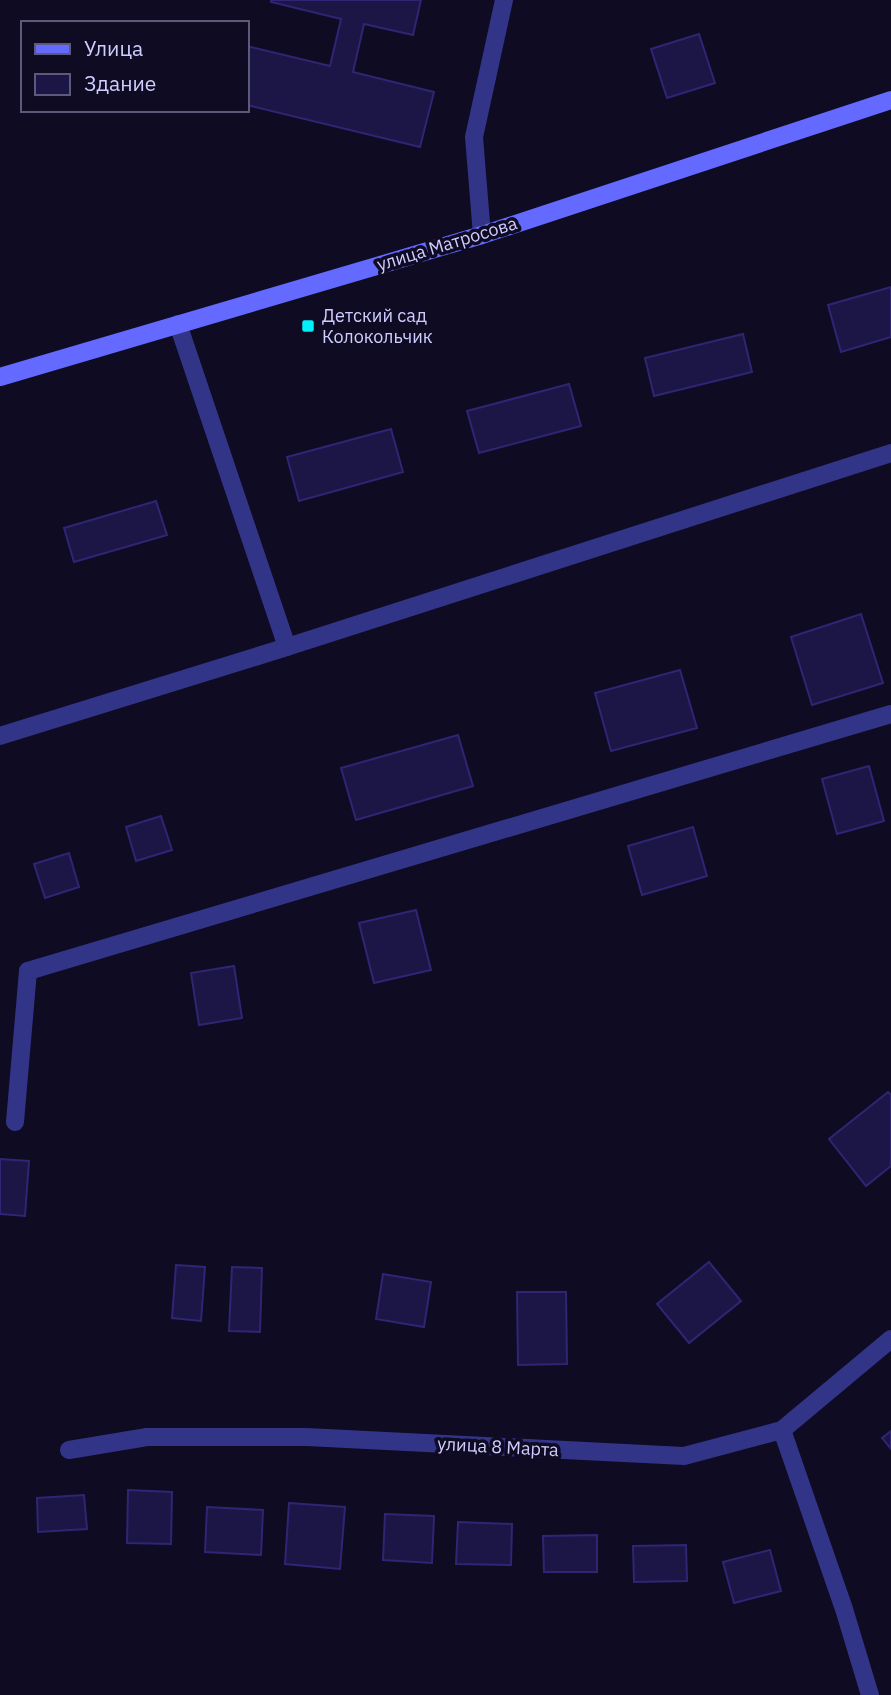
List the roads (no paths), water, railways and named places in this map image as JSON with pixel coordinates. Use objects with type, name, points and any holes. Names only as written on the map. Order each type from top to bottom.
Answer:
[{"type":"street","points":[[482,235],[474,137],[504,0]]},
{"type":"street","name":"улица Матросова","points":[[0,377],[482,235],[891,100]]},
{"type":"street","points":[[178,324],[287,647]]},
{"type":"street","points":[[0,736],[891,453]]},
{"type":"street","points":[[15,1122],[29,971],[891,714]]},
{"type":"street","name":"улица 8 Марта","points":[[69,1450],[147,1437],[307,1437],[684,1456],[782,1430],[891,1339]]},
{"type":"street","points":[[782,1430],[844,1609],[870,1695]]},
{"type":"place","name":"Детский сад Колокольчик","points":[[308,326]]}]
